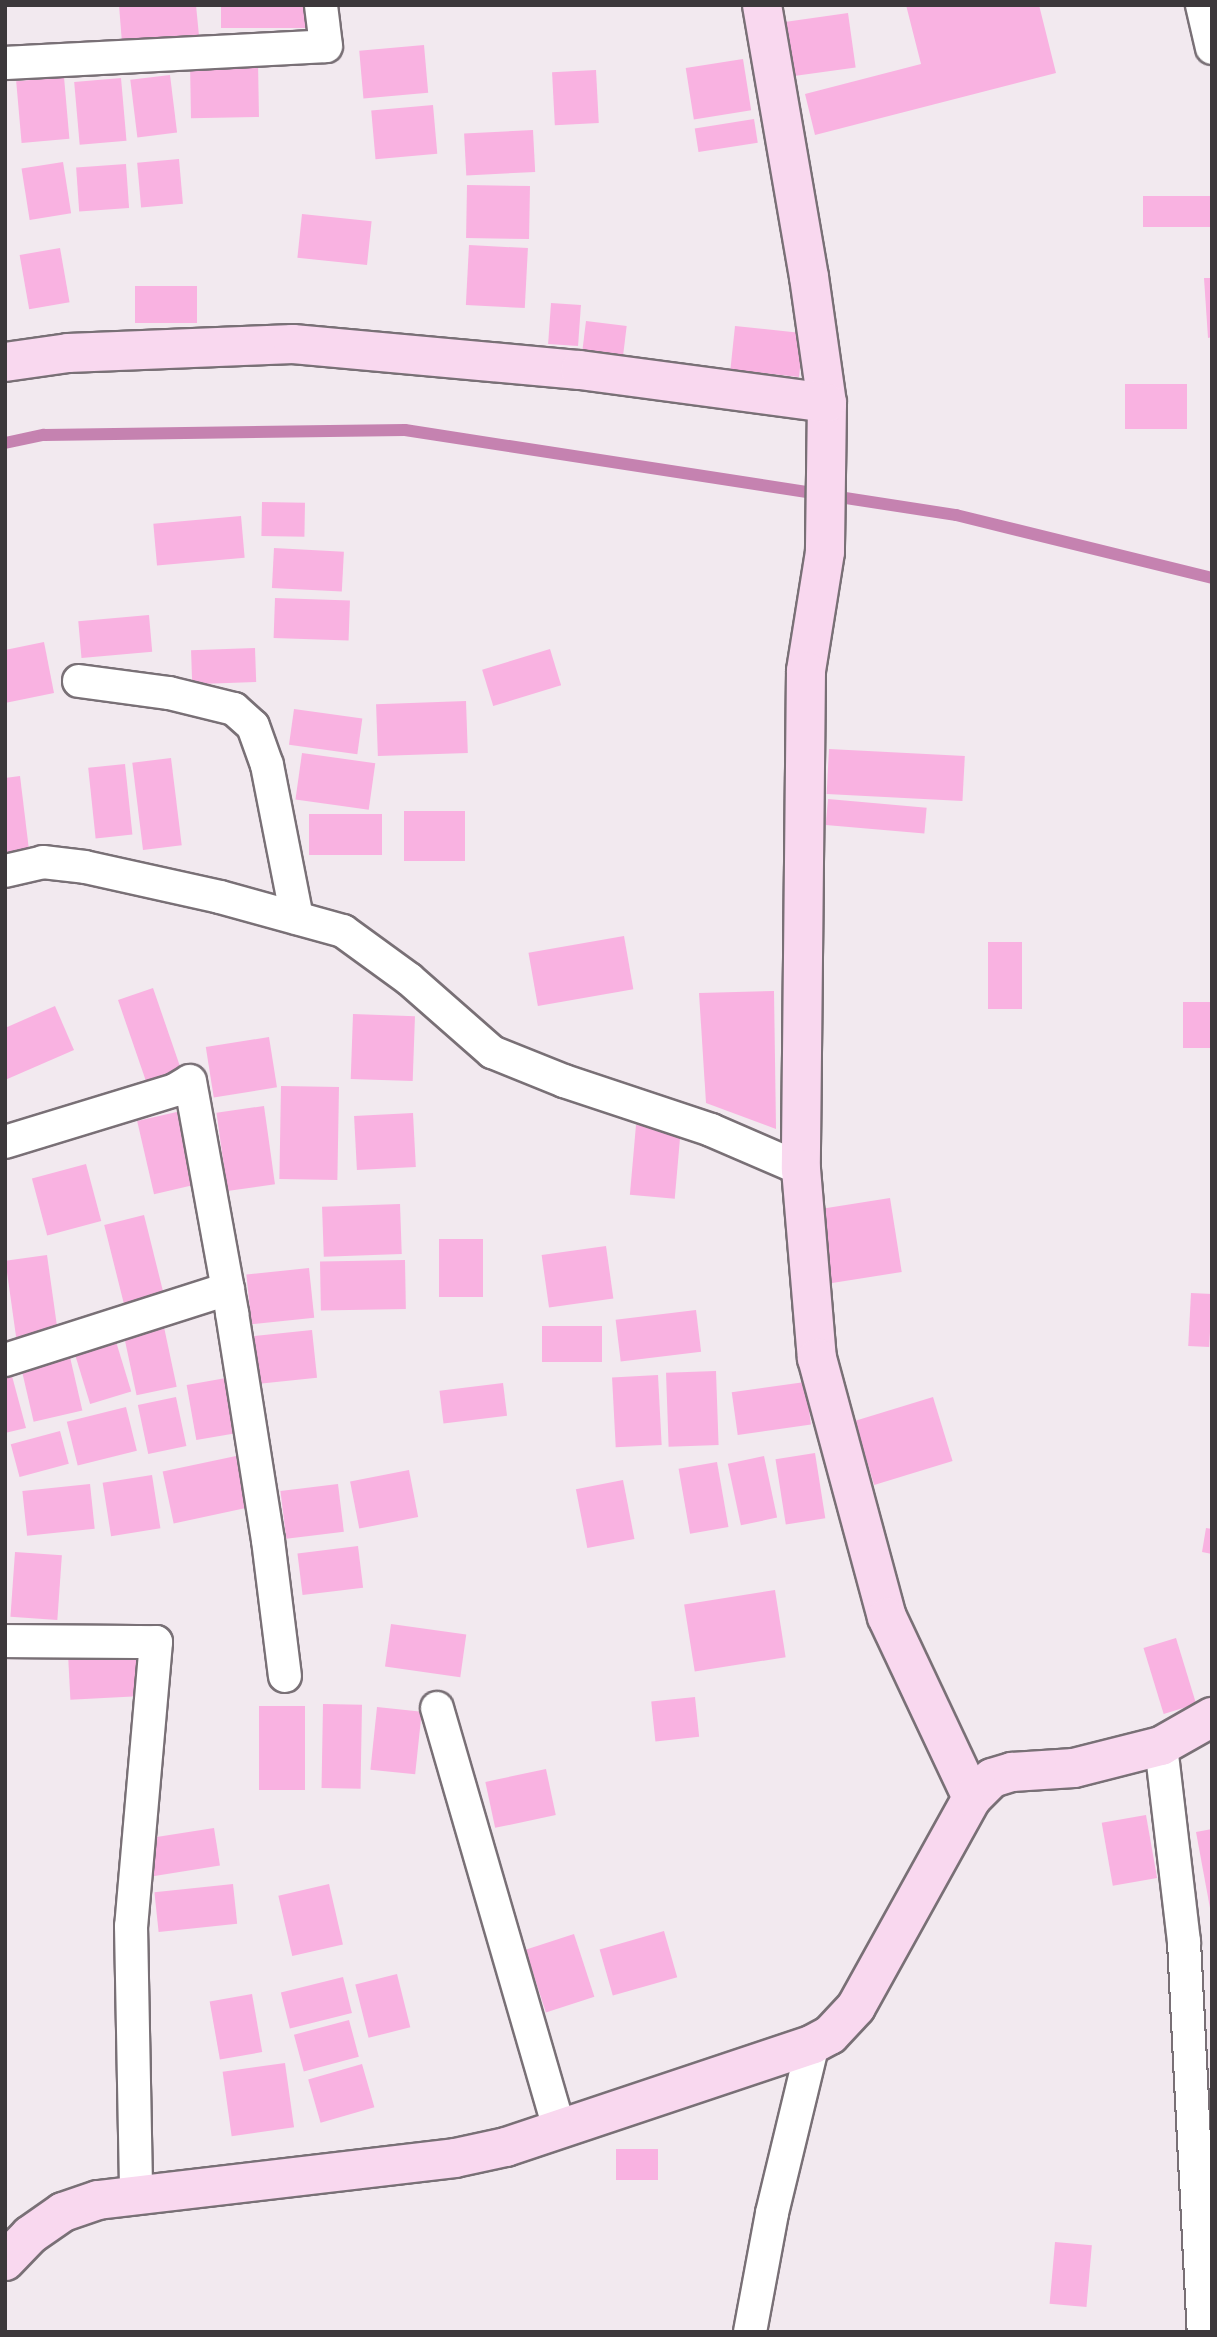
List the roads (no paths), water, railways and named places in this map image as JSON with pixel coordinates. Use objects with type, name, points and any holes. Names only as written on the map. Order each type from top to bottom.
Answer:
[{"type":"street","points":[[5,63],[326,46],[321,5]]},
{"type":"street","points":[[762,5],[809,277],[827,415],[825,552],[806,671],[801,1169],[817,1358],[887,1617],[972,1798]]},
{"type":"street","points":[[1202,5],[1212,48]]},
{"type":"street","points":[[5,362],[68,353],[293,344],[580,370],[827,415]]},
{"type":"street","points":[[79,681],[169,693],[234,709],[253,726],[267,765],[297,918]]},
{"type":"street","points":[[5,871],[43,862],[85,867],[220,897],[343,931],[409,979],[492,1052],[564,1081],[711,1129],[801,1169]]},
{"type":"street","points":[[5,1142],[175,1090],[190,1082],[228,1289],[268,1539],[285,1675]]},
{"type":"street","points":[[5,1360],[228,1289]]},
{"type":"street","points":[[5,1642],[156,1642],[131,1926],[136,2196]]},
{"type":"street","points":[[437,1708],[559,2129]]},
{"type":"street","points":[[5,2261],[30,2235],[63,2212],[98,2200],[455,2158],[506,2147],[813,2044],[830,2035],[856,2007],[972,1798],[992,1778],[1012,1772],[1074,1768],[1161,1746],[1212,1717]]},
{"type":"street","points":[[1161,1746],[1184,1942],[1204,2175],[1204,2332]]},
{"type":"street","points":[[750,2332],[772,2213],[813,2044]]},
{"type":"waterway","points":[[5,443],[44,435],[405,430],[956,515],[1212,578]]}]
